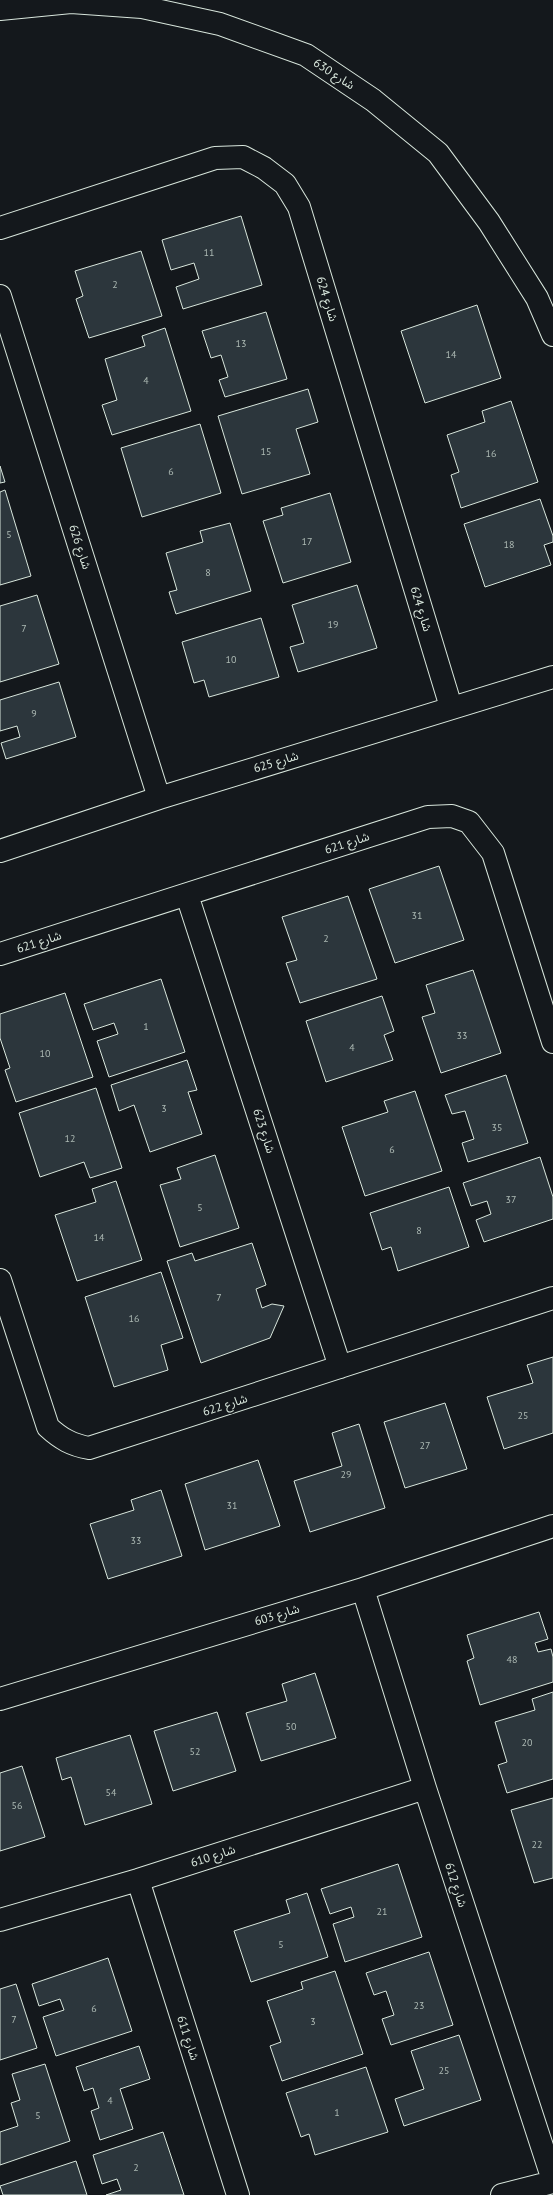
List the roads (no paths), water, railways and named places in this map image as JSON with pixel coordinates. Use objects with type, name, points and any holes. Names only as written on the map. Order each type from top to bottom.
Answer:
[{"type":"street","name":"شارع 630","points":[[0,9],[71,2],[142,7],[220,24],[306,55],[373,100],[438,154],[489,222],[538,298],[553,335]]},
{"type":"street","name":"شارع 624","points":[[0,228],[215,158],[243,157],[264,168],[284,184],[299,207],[451,707]]},
{"type":"street","name":"شارع 626","points":[[0,296],[159,798]]},
{"type":"street","name":"شارع 625","points":[[0,851],[159,798],[451,707],[553,677]]},
{"type":"street","name":"شارع 621","points":[[0,954],[428,817],[452,816],[469,822],[493,853],[553,1042]]},
{"type":"street","name":"شارع 623","points":[[187,895],[340,1367]]},
{"type":"street","name":"شارع 622","points":[[0,1280],[48,1428],[61,1439],[75,1446],[89,1448],[553,1298]]},
{"type":"street","name":"شارع 603","points":[[0,1699],[363,1589],[553,1526]]},
{"type":"street","name":"شارع 612","points":[[363,1589],[425,1788],[553,2181]]},
{"type":"street","name":"شارع 610","points":[[0,1920],[138,1880],[425,1788]]},
{"type":"street","name":"شارع 611","points":[[138,1880],[238,2195]]},
{"type":"street","points":[[502,2195],[553,2181]]}]
